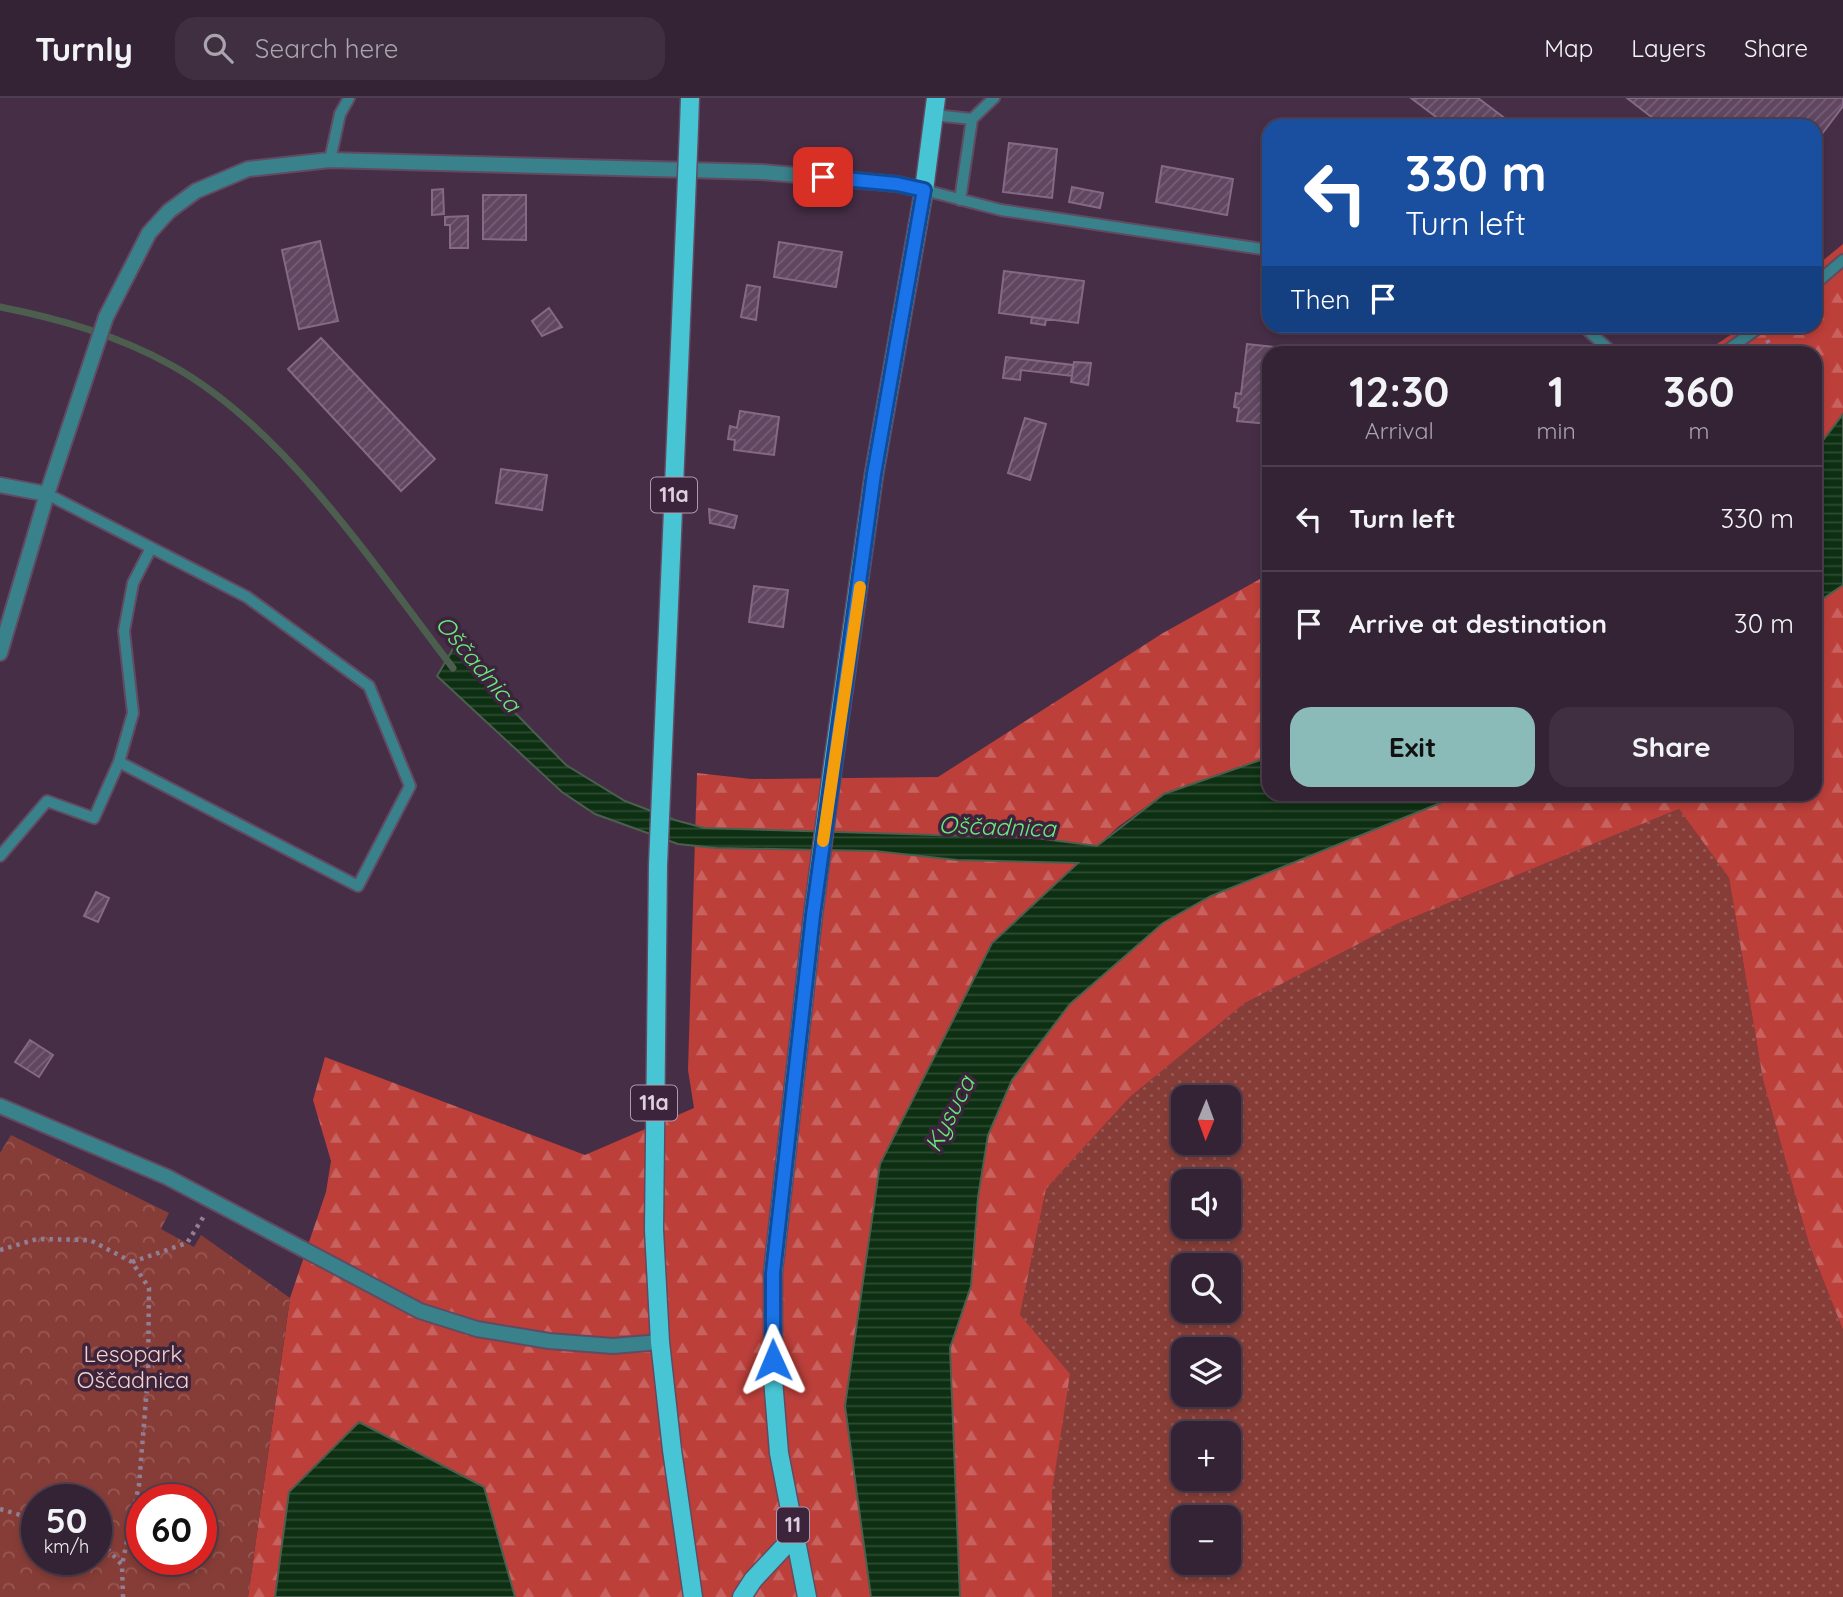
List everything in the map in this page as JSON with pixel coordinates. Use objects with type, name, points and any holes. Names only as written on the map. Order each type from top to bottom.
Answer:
[{"type":"main road","name":"11a","points":[[690,98],[658,865],[654,1230],[660,1342],[675,1475],[693,1597]]},
{"type":"main road","name":"11","points":[[807,1597],[777,1428],[773,1379],[773,1273],[813,915],[834,757],[874,474],[924,190],[935,106]]},
{"type":"main road","points":[[741,1597],[753,1580],[795,1535]]},
{"type":"street","points":[[0,653],[47,494],[106,317],[141,247],[178,203],[213,183],[248,169],[330,159],[761,172],[897,184],[924,190]]},
{"type":"street","points":[[0,485],[47,494]]},
{"type":"street","points":[[1,1105],[167,1177],[420,1311],[477,1329],[549,1341],[613,1346],[660,1342]]},
{"type":"lane","points":[[330,159],[341,114],[349,98]]},
{"type":"lane","points":[[960,200],[972,119],[994,98]]},
{"type":"lane","points":[[935,106],[972,119]]},
{"type":"lane","points":[[924,190],[1014,212],[1262,249]]},
{"type":"lane","points":[[1822,278],[1843,260]]},
{"type":"lane","points":[[1591,333],[1605,346]]},
{"type":"lane","points":[[1733,346],[1751,333]]},
{"type":"lane","points":[[47,494],[247,597],[369,686],[410,786],[358,886],[119,762]]},
{"type":"lane","points":[[0,856],[47,801],[94,818],[119,762],[133,713],[124,631],[133,583],[151,548]]},
{"type":"path","points":[[132,1262],[187,1243],[196,1229]]},
{"type":"path","points":[[0,1250],[37,1238],[90,1240],[132,1262],[149,1288],[148,1375],[139,1485],[122,1565],[123,1597]]},
{"type":"path","points":[[0,1509],[21,1515]]},
{"type":"path","points":[[112,1554],[122,1565]]},
{"type":"green space","points":[[1843,244],[1843,414],[1822,442],[1822,346],[1714,346],[1734,333],[1822,333],[1822,261]]},
{"type":"green space","points":[[1262,578],[1262,759],[1164,794],[1119,826],[992,943],[845,1406],[871,1597],[248,1597],[290,1298],[326,1192],[331,1161],[313,1100],[325,1057],[585,1155],[694,1108],[688,1070],[697,773],[751,779],[938,777],[1163,633]]},
{"type":"green space","points":[[1843,585],[1843,1330],[1809,1244],[1763,1080],[1729,878],[1679,809],[1397,924],[1245,1003],[1130,1097],[1046,1189],[1020,1315],[1070,1374],[1052,1491],[1052,1597],[960,1597],[950,1348],[971,1286],[978,1197],[988,1135],[1012,1080],[1070,1004],[1163,923],[1211,896],[1445,801],[1822,801],[1822,599]]},
{"type":"green space","points":[[1679,809],[1729,878],[1763,1080],[1809,1244],[1843,1330],[1843,1597],[1052,1597],[1052,1491],[1020,1315],[1046,1189],[1130,1097],[1245,1003],[1397,924]]},
{"type":"green space","name":"Lesopark Oščadnica","points":[[11,1135],[169,1213],[161,1229],[194,1247],[201,1235],[290,1298],[248,1597],[0,1597],[0,1153]]},
{"type":"water","points":[[1843,414],[1843,585],[1822,599],[1822,442]]},
{"type":"water","name":"Kysuca","points":[[453,649],[566,765],[625,801],[704,828],[1036,838],[1097,846],[1164,794],[1262,759],[1262,801],[1445,801],[1211,896],[1163,923],[1070,1004],[1012,1080],[988,1135],[978,1197],[971,1286],[950,1348],[960,1597],[871,1597],[845,1406],[880,1164],[992,943],[1078,863],[957,860],[875,851],[716,848],[678,844],[595,814],[562,792],[437,676]]},
{"type":"water","points":[[359,1422],[484,1487],[515,1597],[275,1597],[289,1492]]},
{"type":"building","points":[[1411,98],[1478,98],[1506,119],[1439,119]]},
{"type":"building","points":[[1627,98],[1843,98],[1843,106],[1822,134],[1822,119],[1654,119]]},
{"type":"building","points":[[1009,143],[1057,149],[1052,198],[1003,192]]},
{"type":"building","points":[[1162,166],[1233,179],[1227,215],[1156,202]]},
{"type":"building","points":[[1072,187],[1103,193],[1100,208],[1069,202]]},
{"type":"building","points":[[443,189],[444,214],[432,215],[432,190]]},
{"type":"building","points":[[483,195],[526,195],[526,240],[483,239]]},
{"type":"building","points":[[468,216],[468,248],[450,248],[450,225],[445,225],[445,217]]},
{"type":"building","points":[[320,241],[338,321],[299,329],[282,250]]},
{"type":"building","points":[[779,242],[842,252],[836,287],[774,277]]},
{"type":"building","points":[[1004,271],[1084,281],[1078,323],[999,313]]},
{"type":"building","points":[[747,285],[760,287],[756,320],[741,317]]},
{"type":"building","points":[[549,308],[562,327],[542,336],[532,321]]},
{"type":"building","points":[[1032,317],[1046,319],[1045,325],[1031,323]]},
{"type":"building","points":[[321,338],[435,459],[401,491],[288,369]]},
{"type":"building","points":[[1247,344],[1265,346],[1262,346],[1262,423],[1237,421],[1239,408],[1234,407],[1236,393],[1241,394]]},
{"type":"building","points":[[1006,357],[1073,365],[1072,376],[1021,370],[1020,380],[1003,378]]},
{"type":"building","points":[[1074,362],[1091,363],[1088,385],[1071,382]]},
{"type":"building","points":[[740,411],[779,417],[774,455],[734,450],[735,440],[728,439],[730,426],[737,428]]},
{"type":"building","points":[[1025,418],[1046,424],[1030,480],[1008,473]]},
{"type":"building","points":[[501,469],[547,475],[542,510],[496,503]]},
{"type":"building","points":[[709,509],[737,516],[734,528],[710,523]]},
{"type":"building","points":[[754,586],[788,590],[783,627],[749,622]]},
{"type":"building","points":[[96,892],[109,898],[98,922],[84,916]]},
{"type":"building","points":[[30,1040],[53,1055],[39,1077],[15,1062]]},
{"type":"waterway","name":"Oščadnica","points":[[0,307],[66,323],[130,345],[171,365],[213,392],[252,425],[325,502],[453,668]]},
{"type":"slow traffic","points":[[823,841],[860,587]]},
{"type":"route","points":[[773,1360],[773,1273],[813,915],[874,474],[924,190],[897,184],[823,177]]}]
